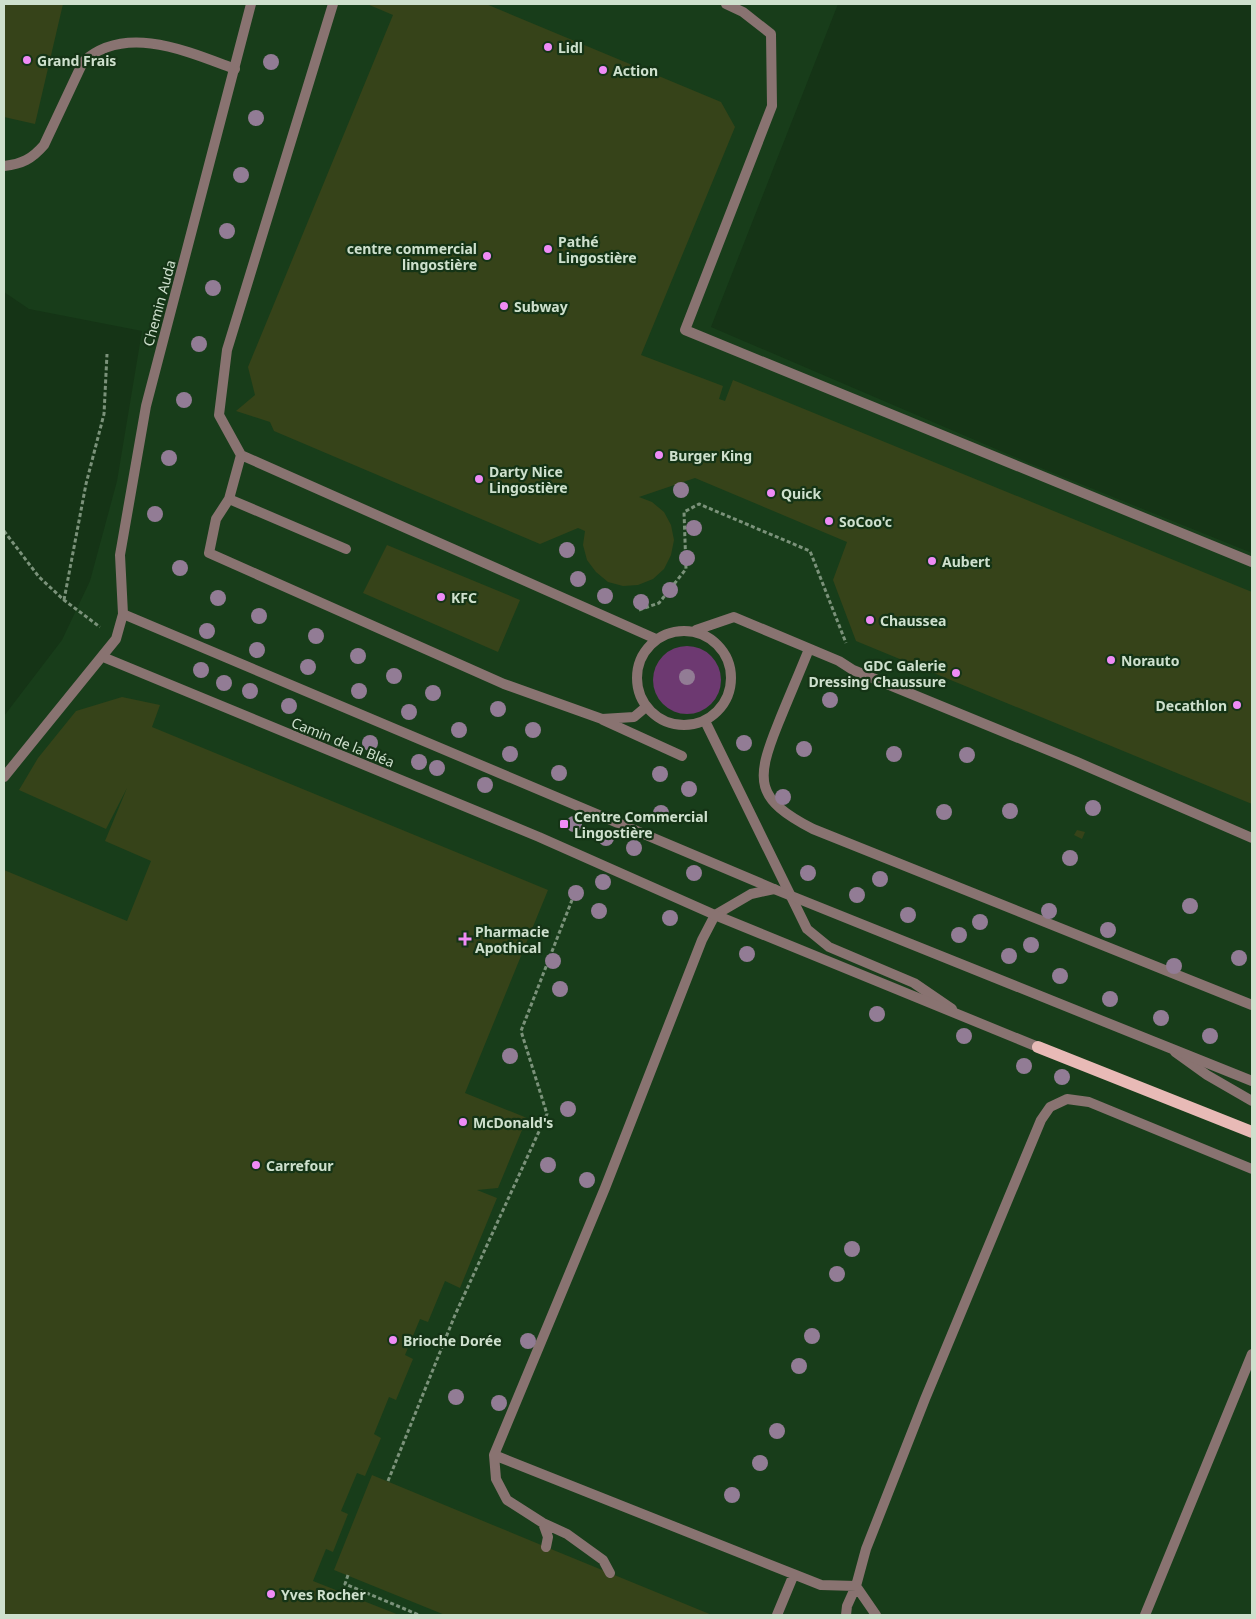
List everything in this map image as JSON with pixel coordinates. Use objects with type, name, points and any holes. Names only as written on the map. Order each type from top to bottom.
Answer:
[{"type":"main road","points":[[1038,1047],[1252,1132]]},
{"type":"street","name":"Chemin Auda","points":[[116,639],[123,614],[120,554],[146,406],[251,4]]},
{"type":"street","points":[[333,4],[228,350],[219,415],[241,455],[656,639]]},
{"type":"street","points":[[726,4],[743,12],[771,34],[772,106],[685,330],[1252,562]]},
{"type":"street","points":[[4,166],[19,165],[34,156],[44,145],[84,62],[94,53],[105,47],[123,42],[151,43],[235,69]]},
{"type":"street","points":[[241,455],[229,499],[216,519],[208,553],[504,684],[602,719],[682,756]]},
{"type":"street","points":[[229,499],[346,549]]},
{"type":"street","points":[[123,614],[788,894],[1252,1081]]},
{"type":"street","points":[[696,630],[719,645],[727,658],[731,672],[731,687],[726,700],[717,712],[705,721],[690,725],[674,724],[658,718],[646,707],[639,693],[636,678],[638,663],[646,649],[656,639],[680,630],[696,630],[734,617],[853,670],[1077,762],[1252,838]]},
{"type":"street","points":[[4,777],[70,693],[103,657],[116,639]]},
{"type":"street","points":[[809,649],[764,765],[765,785],[773,800],[784,812],[813,829],[1252,1005]]},
{"type":"street","name":"Camin de la Bléa","points":[[103,657],[539,838],[714,915],[960,1015]]},
{"type":"street","points":[[602,719],[634,717],[646,707]]},
{"type":"street","points":[[705,721],[788,894],[807,929],[829,947],[914,982],[960,1015],[1038,1047]]},
{"type":"street","points":[[610,1573],[603,1560],[567,1534],[543,1523],[507,1500],[496,1479],[494,1455],[578,1253],[702,940],[714,915],[751,894],[774,888]]},
{"type":"street","points":[[1166,1046],[1207,1075],[1252,1101]]},
{"type":"street","points":[[846,1615],[847,1606],[856,1586],[866,1549],[925,1399],[1008,1196],[1041,1120],[1050,1107],[1067,1099],[1089,1102],[1252,1169]]},
{"type":"street","points":[[1145,1615],[1252,1354]]},
{"type":"street","points":[[494,1455],[821,1584],[856,1586]]},
{"type":"street","points":[[543,1523],[548,1537],[546,1547]]},
{"type":"street","points":[[777,1615],[794,1574]]},
{"type":"street","points":[[856,1586],[876,1615]]},
{"type":"path","points":[[64,600],[86,484],[104,414],[107,354]]},
{"type":"path","points":[[632,612],[659,603],[686,570],[684,512],[698,504],[810,551],[849,650]]},
{"type":"path","points":[[4,531],[39,577],[64,600],[116,639]]},
{"type":"path","points":[[388,1482],[455,1314],[547,1114],[521,1031],[572,900]]},
{"type":"path","points":[[348,1575],[345,1584],[419,1615]]},
{"type":"shaded area","points":[[4,4],[838,4],[711,327],[1031,464],[1252,553],[1252,1615],[4,1615],[4,716],[62,640],[90,581],[117,481],[142,331],[29,309],[4,292]]},
{"type":"shaded area","points":[[687,646],[700,649],[711,656],[718,667],[721,680],[718,693],[711,704],[700,711],[687,714],[674,711],[663,704],[656,693],[653,680],[656,667],[663,656],[674,649]]},
{"type":"building","name":"Grand Frais","points":[[4,4],[63,4],[35,124],[4,117]]},
{"type":"building","name":"centre commercial lingostière","points":[[367,4],[486,4],[721,102],[735,127],[641,355],[723,386],[719,399],[725,401],[733,380],[1252,592],[1252,804],[856,641],[833,580],[847,542],[695,478],[639,497],[652,502],[664,512],[671,525],[674,540],[671,555],[664,569],[653,579],[638,585],[623,586],[608,582],[596,572],[587,560],[583,545],[585,531],[578,528],[540,544],[274,431],[270,422],[236,411],[255,395],[248,367],[393,15]]},
{"type":"building","name":"KFC","points":[[387,545],[520,600],[498,652],[363,593]]},
{"type":"building","name":"Carrefour","points":[[122,697],[160,705],[152,727],[548,890],[465,1093],[527,1118],[498,1188],[477,1190],[497,1198],[460,1288],[445,1281],[428,1322],[420,1319],[405,1355],[413,1359],[396,1400],[389,1397],[374,1434],[381,1438],[365,1476],[357,1473],[341,1511],[348,1514],[333,1552],[326,1549],[313,1581],[399,1615],[4,1615],[4,870],[127,921],[151,861],[105,841],[127,788],[106,829],[19,790],[38,758],[76,711]]},
{"type":"building","points":[[1077,830],[1085,832],[1082,839],[1074,835]]},
{"type":"building","points":[[372,1475],[712,1615],[445,1615],[334,1570]]},
{"type":"place","name":"Lidl","points":[[548,47]]},
{"type":"place","name":"Grand Frais","points":[[27,60]]},
{"type":"place","name":"Action","points":[[603,70]]},
{"type":"place","name":"Pathé Lingostière","points":[[548,249]]},
{"type":"place","name":"centre commercial lingostière","points":[[487,256]]},
{"type":"place","name":"Subway","points":[[504,306]]},
{"type":"place","name":"Burger King","points":[[659,455]]},
{"type":"place","name":"Darty Nice Lingostière","points":[[479,479]]},
{"type":"place","name":"Quick","points":[[771,493]]},
{"type":"place","name":"SoCoo'c","points":[[829,521]]},
{"type":"place","name":"Aubert","points":[[932,561]]},
{"type":"place","name":"KFC","points":[[441,597]]},
{"type":"place","name":"Chaussea","points":[[870,620]]},
{"type":"place","name":"Norauto","points":[[1111,660]]},
{"type":"place","name":"GDC Galerie Dressing Chaussure","points":[[956,673]]},
{"type":"place","name":"Decathlon","points":[[1237,705]]},
{"type":"place","name":"Centre Commercial Lingostière","points":[[564,824]]},
{"type":"place","name":"Pharmacie Apothical","points":[[465,939]]},
{"type":"place","name":"McDonald's","points":[[463,1122]]},
{"type":"place","name":"Carrefour","points":[[256,1165]]},
{"type":"place","name":"Brioche Dorée","points":[[393,1340]]},
{"type":"place","name":"Yves Rocher","points":[[271,1594]]}]
